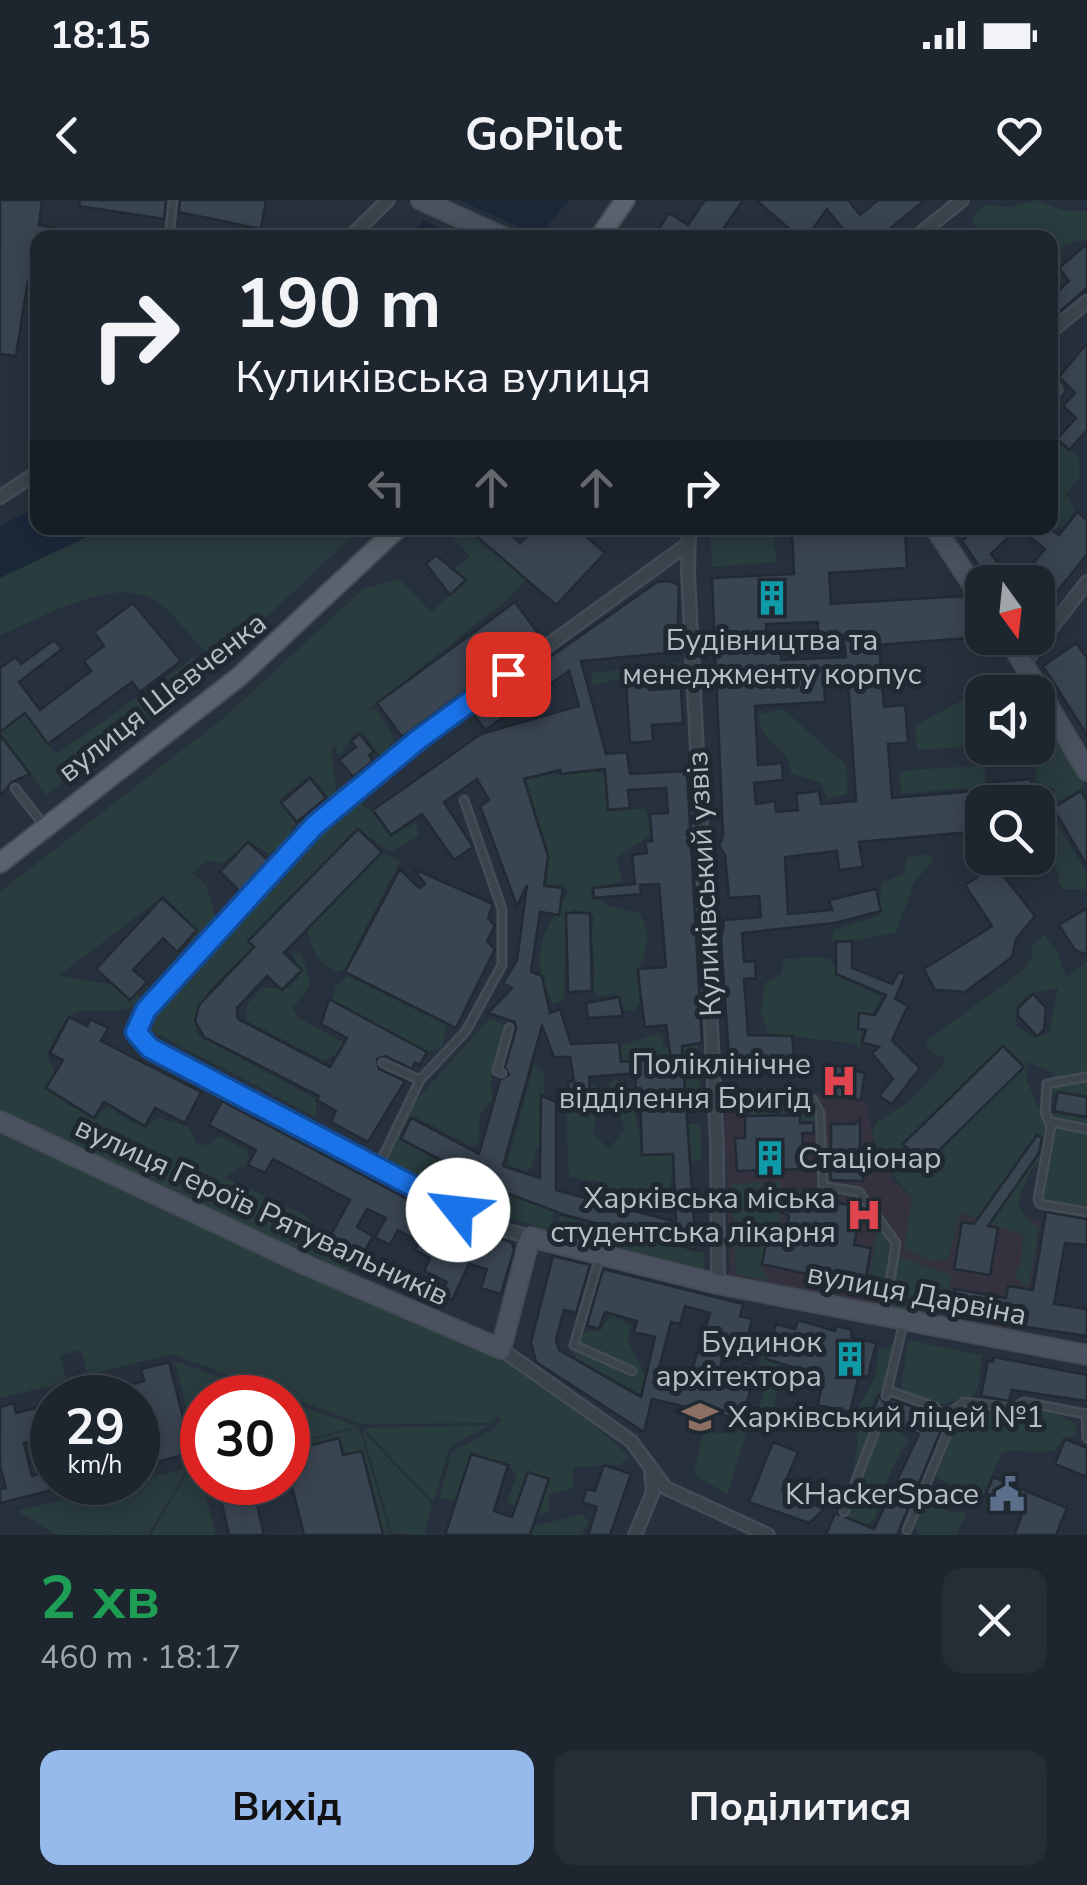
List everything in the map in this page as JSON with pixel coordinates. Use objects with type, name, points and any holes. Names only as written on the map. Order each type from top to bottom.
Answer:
[{"type":"main road","points":[[604,230],[625,200]]},
{"type":"main road","name":"вулиця Шевченка","points":[[0,863],[44,824],[240,676],[391,535]]},
{"type":"street","points":[[357,230],[388,200]]},
{"type":"street","points":[[423,200],[488,230]]},
{"type":"street","points":[[926,230],[962,200]]},
{"type":"street","points":[[1058,326],[1087,302]]},
{"type":"street","points":[[0,498],[30,477]]},
{"type":"street","name":"Куликівський узвіз","points":[[689,535],[714,1097],[718,1284]]},
{"type":"street","points":[[941,535],[965,573]]},
{"type":"street","name":"вулиця Дарвіна","points":[[688,544],[419,739],[315,825],[146,1010],[136,1032],[150,1048],[484,1224],[718,1284],[1087,1355]]},
{"type":"street","points":[[1024,663],[1087,582]]},
{"type":"street","points":[[1019,655],[1087,771]]},
{"type":"street","name":"вулиця Героїв Рятувальників","points":[[0,1121],[308,1266],[502,1349]]},
{"type":"street","points":[[530,1237],[502,1349],[620,1432],[666,1488],[768,1535]]},
{"type":"street","points":[[635,1535],[654,1489],[650,1467]]},
{"type":"street","points":[[649,1501],[663,1495],[684,1498]]},
{"type":"lane","points":[[170,230],[173,200]]},
{"type":"lane","points":[[15,788],[44,824]]},
{"type":"lane","points":[[378,1166],[420,1080],[466,1032],[502,965],[502,909],[464,800]]},
{"type":"lane","points":[[502,1073],[497,1071],[509,1028]]},
{"type":"lane","points":[[384,1063],[420,1080]]},
{"type":"lane","points":[[1087,1076],[1047,1084],[1045,1112],[1052,1122],[1087,1129]]},
{"type":"lane","points":[[714,1097],[792,1093],[813,1100],[820,1113],[821,1183],[858,1192],[896,1243],[885,1316]]},
{"type":"lane","points":[[1052,1122],[1040,1204],[1087,1212]]},
{"type":"lane","points":[[600,1255],[574,1345],[632,1371]]},
{"type":"lane","points":[[904,1320],[887,1393],[935,1407],[946,1416],[951,1432],[907,1530]]},
{"type":"lane","points":[[946,1416],[964,1402],[1013,1408],[1024,1402],[1086,1411],[1087,1438]]},
{"type":"lane","points":[[844,1512],[880,1418]]},
{"type":"shaded area","points":[[1036,200],[1062,210],[1087,211],[1087,239],[1062,246],[1061,283],[1058,230],[980,230],[971,221],[984,205],[1011,207]]},
{"type":"shaded area","points":[[1058,444],[1067,446],[1079,459],[1080,477],[1066,494],[1074,509],[1058,527]]},
{"type":"shaded area","points":[[90,535],[354,535],[219,662],[163,606],[146,596],[126,593],[82,600],[0,635],[0,578]]},
{"type":"shaded area","points":[[450,535],[476,535],[528,577],[508,599],[369,709],[377,710],[394,739],[381,758],[363,733],[355,732],[341,755],[336,754],[337,744],[331,750],[337,795],[331,800],[310,775],[279,800],[296,824],[280,849],[268,853],[250,842],[223,863],[207,861],[192,873],[206,885],[217,922],[183,964],[181,957],[196,930],[164,896],[58,976],[130,987],[139,993],[139,1004],[131,1008],[75,1013],[62,1026],[47,1054],[68,1105],[95,1116],[112,1104],[120,1116],[145,1128],[158,1117],[188,1127],[197,1144],[208,1145],[220,1136],[248,1151],[247,1164],[224,1177],[307,1216],[320,1238],[347,1255],[349,1272],[0,1112],[0,892],[227,715],[363,589],[400,579],[431,612],[465,581],[455,569],[470,556]]},
{"type":"shaded area","points":[[710,535],[774,535],[777,562],[712,567]]},
{"type":"shaded area","points":[[193,658],[206,661],[214,669],[46,795],[0,733],[25,713],[56,754]]},
{"type":"shaded area","points":[[684,664],[685,672],[673,685],[623,678],[592,685],[591,673]]},
{"type":"shaded area","points":[[965,698],[965,747],[917,750],[915,726]]},
{"type":"shaded area","points":[[783,709],[846,765],[847,794],[828,799],[821,783],[791,773],[786,756],[760,724],[759,714]]},
{"type":"shaded area","points":[[1055,732],[1085,786],[1055,804],[1055,785],[1037,782],[1036,765],[1055,765]]},
{"type":"shaded area","points":[[985,765],[987,785],[901,794],[899,771]]},
{"type":"shaded area","points":[[589,770],[605,774],[608,810],[646,809],[651,835],[616,858],[623,882],[599,885],[589,893],[609,906],[639,913],[643,921],[646,944],[636,974],[642,997],[635,1011],[625,1010],[616,993],[598,996],[592,991],[594,916],[574,909],[566,918],[564,999],[553,1004],[541,972],[545,934],[568,893],[562,884],[547,884],[548,850],[525,778]]},
{"type":"shaded area","points":[[355,800],[370,810],[391,836],[416,822],[419,836],[390,852],[358,829],[248,941],[265,960],[239,960],[207,994],[197,1013],[198,1035],[316,1099],[316,1117],[150,1030],[146,1017],[319,831]]},
{"type":"shaded area","points":[[1055,822],[1087,872],[1086,889],[1065,889],[1059,884]]},
{"type":"shaded area","points":[[382,852],[400,861],[345,968],[338,972],[321,961],[307,931]]},
{"type":"shaded area","points":[[929,854],[933,861],[914,882],[896,933],[852,941],[831,940],[834,930],[878,916],[882,883],[904,873],[907,858]]},
{"type":"shaded area","points":[[1044,935],[1058,953],[1066,977],[1087,961],[1087,1095],[1050,1093],[1053,1073],[1027,1062],[1026,1079],[1040,1111],[1087,1119],[1087,1209],[1043,1202],[1046,1157],[1035,1166],[1018,1204],[1024,1216],[1039,1228],[1029,1285],[1025,1287],[1014,1276],[1021,1262],[1023,1235],[961,1213],[948,1258],[933,1261],[904,1249],[912,1198],[879,1158],[872,1131],[876,1123],[908,1102],[945,1063],[944,1057],[932,1053],[925,1042],[1021,972],[1032,957],[1031,947]],"holes":[[[1058,988],[1049,1033],[1034,1038],[1016,1026],[1017,1006],[1030,994]]]},
{"type":"shaded area","points":[[292,951],[302,955],[311,984],[293,1008],[297,1017],[399,1073],[398,1083],[341,1053],[323,1060],[245,1020],[247,1004],[262,988],[289,988],[300,975]]},
{"type":"shaded area","points":[[783,959],[830,959],[843,979],[879,995],[881,1000],[863,1029],[860,1047],[768,1034],[761,1012],[765,983],[782,973]]},
{"type":"shaded area","points":[[348,976],[447,1025],[442,1047],[427,1052],[332,1001],[335,987]]},
{"type":"shaded area","points":[[490,1018],[505,1025],[491,1074],[492,1099],[480,1115],[478,1144],[470,1146],[414,1116],[400,1133],[401,1140],[489,1188],[555,1209],[550,1230],[477,1209],[383,1158],[415,1102]]},
{"type":"shaded area","points":[[658,1033],[663,1037],[663,1047],[698,1044],[700,1094],[685,1095],[682,1059],[622,1064],[620,1046]]},
{"type":"shaded area","points":[[534,1064],[544,1072],[546,1143],[537,1147],[531,1168],[525,1171],[507,1165]]},
{"type":"shaded area","points":[[616,1079],[631,1086],[642,1155],[688,1153],[687,1124],[701,1124],[702,1160],[675,1163],[664,1215],[588,1196],[587,1190],[597,1188],[600,1182],[569,1177],[566,1114],[570,1103],[581,1100],[594,1083],[599,1095],[593,1133],[609,1150],[624,1129],[609,1083]]},
{"type":"shaded area","name":"Харківська міська студентська лікарня","points":[[793,1089],[866,1102],[876,1151],[892,1178],[918,1205],[1041,1220],[1023,1338],[730,1279],[724,1092]]},
{"type":"shaded area","points":[[772,1097],[810,1100],[816,1121],[801,1121],[800,1113],[745,1115]]},
{"type":"shaded area","points":[[0,1133],[26,1133],[523,1364],[631,1457],[619,1465],[573,1467],[574,1488],[549,1495],[549,1512],[530,1519],[527,1528],[582,1514],[589,1523],[580,1535],[499,1535],[514,1507],[507,1501],[517,1476],[509,1465],[473,1453],[454,1501],[439,1498],[452,1452],[496,1427],[501,1419],[497,1417],[493,1423],[361,1424],[310,1405],[310,1375],[229,1375],[172,1354],[88,1375],[81,1350],[60,1355],[65,1375],[30,1375],[30,1391],[0,1398]]},
{"type":"shaded area","points":[[781,1181],[781,1234],[767,1232],[761,1267],[770,1281],[736,1274],[732,1184]]},
{"type":"shaded area","points":[[560,1216],[705,1253],[704,1269],[557,1232]]},
{"type":"shaded area","points":[[878,1222],[894,1247],[888,1292],[868,1288]]},
{"type":"shaded area","points":[[899,1257],[951,1275],[944,1318],[889,1307]]},
{"type":"shaded area","points":[[611,1315],[631,1325],[628,1340],[651,1390],[642,1395],[577,1359],[572,1350],[587,1331],[600,1331]]},
{"type":"shaded area","points":[[771,1324],[765,1354],[789,1371],[792,1383],[776,1393],[774,1409],[765,1412],[759,1409],[768,1372],[759,1364]]},
{"type":"shaded area","points":[[908,1340],[982,1355],[978,1388],[972,1396],[940,1405],[901,1389]]},
{"type":"shaded area","points":[[895,1342],[887,1386],[875,1397],[870,1412],[910,1440],[888,1478],[875,1520],[867,1524],[848,1519],[841,1510],[855,1491],[851,1483],[858,1442],[854,1416],[876,1376],[879,1348],[888,1349]]},
{"type":"shaded area","points":[[175,1361],[215,1375],[180,1375],[180,1381]]},
{"type":"shaded area","points":[[973,1404],[1057,1414],[1075,1423],[1077,1436],[1063,1438],[1055,1450],[1002,1452],[982,1499],[974,1500],[936,1476],[962,1412]]},
{"type":"shaded area","points":[[310,1409],[358,1427],[310,1438]]},
{"type":"shaded area","points":[[742,1423],[746,1435],[727,1495],[694,1474],[703,1432],[736,1434]]},
{"type":"shaded area","points":[[490,1425],[450,1447],[433,1502],[363,1428]]},
{"type":"shaded area","points":[[359,1428],[391,1535],[383,1535],[338,1439],[310,1446],[310,1440]]},
{"type":"shaded area","points":[[362,1430],[432,1504],[424,1535],[392,1533]]},
{"type":"shaded area","points":[[180,1470],[180,1481],[148,1535],[58,1535],[17,1511],[41,1505],[160,1505],[160,1475]]},
{"type":"shaded area","points":[[180,1486],[180,1505],[208,1505],[216,1535],[151,1535]]},
{"type":"shaded area","points":[[931,1489],[944,1508],[967,1512],[956,1535],[920,1535],[916,1529],[912,1515],[915,1502]]},
{"type":"water","points":[[439,200],[569,200],[544,230],[416,230]]},
{"type":"water","points":[[30,511],[30,535],[90,535],[0,578],[0,526]]},
{"type":"pier","points":[[433,200],[459,200],[525,230],[445,230],[421,219]]},
{"type":"building","points":[[0,200],[42,200],[39,225],[55,230],[30,230],[30,280],[16,356],[0,354]]},
{"type":"building","points":[[80,200],[166,200],[164,219],[79,206]]},
{"type":"building","points":[[180,200],[266,200],[261,229],[179,212]]},
{"type":"building","points":[[705,200],[743,200],[722,230],[658,230],[669,213],[688,225]]},
{"type":"building","points":[[756,200],[848,200],[860,215],[878,200],[925,200],[889,230],[844,230],[827,209],[812,230],[791,230]]},
{"type":"building","points":[[1087,244],[1087,288],[1058,313],[1058,291],[1069,281],[1059,268]]},
{"type":"building","points":[[1087,343],[1087,430],[1069,450],[1058,438],[1076,418],[1063,406],[1075,393],[1059,377]]},
{"type":"building","points":[[1077,512],[1087,520],[1087,554],[1055,594],[1055,565],[1032,565],[1045,549],[1027,535],[1058,534]]},
{"type":"building","points":[[475,535],[511,535],[520,543],[528,535],[585,535],[605,553],[556,605]]},
{"type":"building","points":[[792,535],[905,535],[907,568],[829,573],[831,604],[965,596],[965,638],[879,645],[884,707],[905,705],[906,714],[908,743],[888,744],[892,798],[965,792],[965,833],[859,842],[863,867],[839,870],[837,851],[785,857],[788,914],[832,910],[829,900],[876,889],[881,911],[835,923],[742,933],[744,962],[755,961],[756,978],[744,979],[748,1035],[792,1036],[794,1056],[741,1063],[741,1071],[730,1072],[721,942],[724,920],[761,917],[759,896],[729,898],[725,855],[719,846],[723,835],[712,578],[794,574]],"holes":[[[818,622],[818,636],[843,635],[846,657],[781,660],[781,644],[767,644],[766,624]],[[848,682],[856,801],[821,804],[819,791],[796,794],[798,810],[776,812],[775,801],[756,804],[754,783],[783,780],[782,763],[758,765],[755,706],[825,702],[824,683]]]},
{"type":"building","points":[[968,535],[1011,535],[991,554],[1000,565],[978,565],[962,541]]},
{"type":"building","points":[[436,555],[466,580],[450,595],[426,564]]},
{"type":"building","points":[[657,582],[679,585],[677,652],[581,661],[606,754],[627,752],[630,774],[687,771],[702,1043],[682,1046],[696,1250],[565,1215],[496,1189],[401,1139],[411,1118],[479,1154],[500,1080],[509,1075],[505,1067],[516,1029],[515,1022],[488,1013],[512,988],[503,983],[517,960],[527,885],[517,906],[480,806],[489,800],[477,779],[444,802],[473,847],[454,860],[422,814],[391,835],[373,810],[481,734],[579,706],[569,671],[485,730],[472,712]],"holes":[[[605,769],[608,810],[630,808],[628,790],[666,788],[668,813],[650,814],[652,841],[645,842],[647,853],[632,855],[635,884],[593,888],[594,898],[641,894],[640,885],[659,884],[666,967],[638,969],[645,1027],[666,1025],[671,1059],[621,1062],[619,1042],[571,1044],[560,1009],[550,1013],[542,976],[531,972],[540,912],[559,915],[563,888],[544,886],[548,856],[524,779],[560,770],[561,774]],[[542,1026],[554,1057],[570,1057],[574,1081],[568,1082],[570,1092],[590,1091],[589,1077],[635,1073],[636,1088],[640,1088],[642,1155],[673,1154],[676,1222],[556,1190],[556,1102],[541,1095],[540,1178],[503,1166]]]},
{"type":"building","points":[[515,602],[540,636],[402,737],[377,703]]},
{"type":"building","points":[[133,603],[181,661],[140,692],[132,682],[48,744],[25,713],[0,732],[0,668],[16,657],[21,664],[54,640],[62,649],[19,682],[40,710],[91,671],[84,661],[104,646],[94,632]]},
{"type":"building","points":[[1076,643],[1087,658],[1087,735],[1055,685],[1055,675],[1049,675],[1043,666]]},
{"type":"building","points":[[649,680],[649,690],[681,688],[683,723],[652,725],[653,741],[630,743],[626,682]]},
{"type":"building","points":[[360,734],[374,752],[369,755],[373,761],[353,777],[339,760],[356,747],[351,741]]},
{"type":"building","points":[[0,735],[30,774],[12,782],[0,796]]},
{"type":"building","points":[[310,778],[326,798],[297,822],[281,803]]},
{"type":"building","points":[[1030,779],[1032,785],[987,785],[987,783]]},
{"type":"building","points":[[1081,791],[1087,802],[1087,866],[1055,811],[1055,807]]},
{"type":"building","points":[[358,829],[382,852],[284,953],[302,970],[282,990],[267,976],[237,1008],[238,1019],[330,1067],[347,1038],[321,1024],[329,999],[427,1052],[420,1065],[415,1062],[412,1069],[385,1056],[377,1059],[379,1069],[405,1081],[368,1142],[331,1122],[336,1111],[317,1100],[319,1096],[204,1037],[195,1021],[199,1005],[254,947],[248,941]]},
{"type":"building","points":[[248,842],[269,861],[240,892],[220,872]]},
{"type":"building","points":[[400,869],[419,888],[425,884],[414,869],[493,904],[488,918],[495,926],[487,941],[495,949],[456,1028],[345,972]]},
{"type":"building","points":[[980,875],[1003,875],[1035,916],[1016,939],[1012,957],[965,992],[935,990],[924,969],[992,926],[965,885]]},
{"type":"building","points":[[162,898],[197,930],[177,952],[163,938],[133,970],[147,982],[130,1000],[96,969]]},
{"type":"building","points":[[1087,908],[1087,955],[1075,950],[1059,925]]},
{"type":"building","points":[[566,913],[590,913],[592,991],[568,992]]},
{"type":"building","points":[[852,941],[852,968],[892,984],[899,972],[905,975],[895,999],[908,1006],[892,1040],[920,1068],[892,1104],[879,1096],[893,1079],[872,1053],[879,1047],[862,1042],[866,1030],[858,1029],[859,1013],[875,1015],[886,995],[836,974],[836,942]]},
{"type":"building","points":[[1033,994],[1046,1008],[1044,1030],[1037,1036],[1018,1016],[1018,1008]]},
{"type":"building","points":[[619,997],[623,1016],[588,1018],[586,1003]]},
{"type":"building","points":[[69,1017],[87,1026],[90,1019],[108,1028],[101,1041],[201,1092],[185,1123],[155,1108],[145,1126],[104,1102],[94,1118],[46,1088],[63,1060],[50,1053]]},
{"type":"building","points":[[1003,1046],[1024,1067],[924,1165],[903,1144]]},
{"type":"building","points":[[827,1063],[865,1073],[861,1100],[823,1095]]},
{"type":"building","points":[[1058,1092],[1087,1097],[1087,1117],[1054,1111]]},
{"type":"building","points":[[222,1101],[434,1213],[512,1243],[514,1250],[501,1294],[481,1288],[487,1269],[469,1264],[452,1300],[441,1294],[447,1282],[424,1271],[430,1258],[415,1250],[419,1242],[398,1230],[390,1245],[375,1237],[386,1218],[367,1209],[357,1227],[373,1236],[360,1259],[327,1242],[350,1200],[273,1159],[265,1173],[248,1165],[256,1150],[209,1125]]},
{"type":"building","name":"Стаціонар","points":[[800,1115],[800,1123],[814,1123],[814,1133],[802,1133],[804,1169],[737,1171],[735,1138],[745,1138],[745,1116]]},
{"type":"building","points":[[860,1118],[860,1162],[870,1162],[870,1173],[863,1173],[863,1181],[831,1180],[831,1124],[855,1124]]},
{"type":"building","points":[[1037,1135],[1042,1138],[1039,1153],[988,1226],[998,1228],[990,1275],[954,1269],[962,1222],[974,1224]]},
{"type":"building","points":[[784,1194],[861,1207],[854,1245],[871,1248],[864,1287],[762,1264],[768,1233],[786,1236],[789,1215],[782,1213]]},
{"type":"building","points":[[1046,1212],[1087,1219],[1087,1245],[1065,1243],[1054,1304],[1087,1309],[1087,1336],[950,1316],[955,1289],[1006,1298],[1008,1286],[1033,1290]]},
{"type":"building","points":[[553,1256],[590,1265],[576,1313],[564,1310],[556,1339],[559,1350],[641,1397],[655,1337],[634,1332],[637,1321],[605,1312],[599,1329],[587,1325],[603,1269],[743,1304],[740,1316],[752,1319],[748,1337],[739,1335],[733,1359],[723,1357],[716,1385],[738,1390],[744,1363],[756,1366],[743,1420],[715,1413],[713,1419],[693,1414],[694,1409],[652,1399],[644,1432],[536,1362],[531,1342]],"holes":[[[685,1306],[710,1313],[689,1379],[658,1372],[671,1322],[680,1324]]]},
{"type":"building","points":[[798,1320],[835,1331],[836,1326],[852,1330],[851,1337],[876,1343],[868,1377],[859,1375],[850,1412],[818,1405],[821,1389],[795,1382],[799,1369],[766,1359],[776,1324],[795,1329]]},
{"type":"building","points":[[994,1357],[1087,1375],[1087,1401],[1012,1390],[1009,1401],[981,1396],[988,1360],[993,1362]]},
{"type":"building","points":[[169,1362],[180,1406],[180,1456],[160,1461],[160,1375],[142,1375],[141,1369]]},
{"type":"building","points":[[879,1395],[883,1402],[892,1399],[932,1414],[942,1428],[897,1535],[826,1535],[835,1513],[874,1529],[919,1434],[886,1421],[883,1412],[872,1415]]},
{"type":"building","points":[[14,1403],[16,1413],[30,1410],[30,1442],[24,1443],[30,1468],[30,1496],[0,1503],[0,1489],[6,1488],[0,1466],[0,1407]]},
{"type":"building","points":[[339,1438],[343,1455],[362,1451],[383,1535],[304,1535],[296,1505],[310,1505],[310,1445]]},
{"type":"building","points":[[1065,1439],[1087,1448],[1087,1477],[1055,1464]]},
{"type":"building","points":[[773,1442],[798,1452],[782,1490],[824,1509],[809,1523],[749,1502]]},
{"type":"building","points":[[471,1454],[508,1465],[494,1511],[512,1517],[528,1472],[549,1479],[530,1535],[445,1535]]},
{"type":"building","points":[[604,1465],[631,1474],[610,1535],[588,1535],[597,1507],[582,1502],[587,1489],[595,1491]]},
{"type":"building","points":[[993,1477],[1067,1508],[1056,1535],[1014,1535],[1023,1512],[985,1496]]},
{"type":"building","points":[[222,1505],[257,1505],[264,1535],[229,1535]]},
{"type":"place","name":"Будівництва та менеджменту корпус","points":[[772,598]]},
{"type":"place","name":"Поліклінічне відділення Бригід","points":[[839,1081]]},
{"type":"place","name":"Стаціонар","points":[[770,1158]]},
{"type":"place","name":"Харківська міська студентська лікарня","points":[[864,1215]]},
{"type":"place","name":"Будинок архітектора","points":[[850,1359]]},
{"type":"place","name":"Харківський ліцей №1","points":[[700,1417]]},
{"type":"place","name":"KHackerSpace","points":[[1007,1494]]},
{"type":"route","points":[[458,1210],[150,1048],[136,1032],[146,1010],[315,825],[419,739],[508,674]]}]
